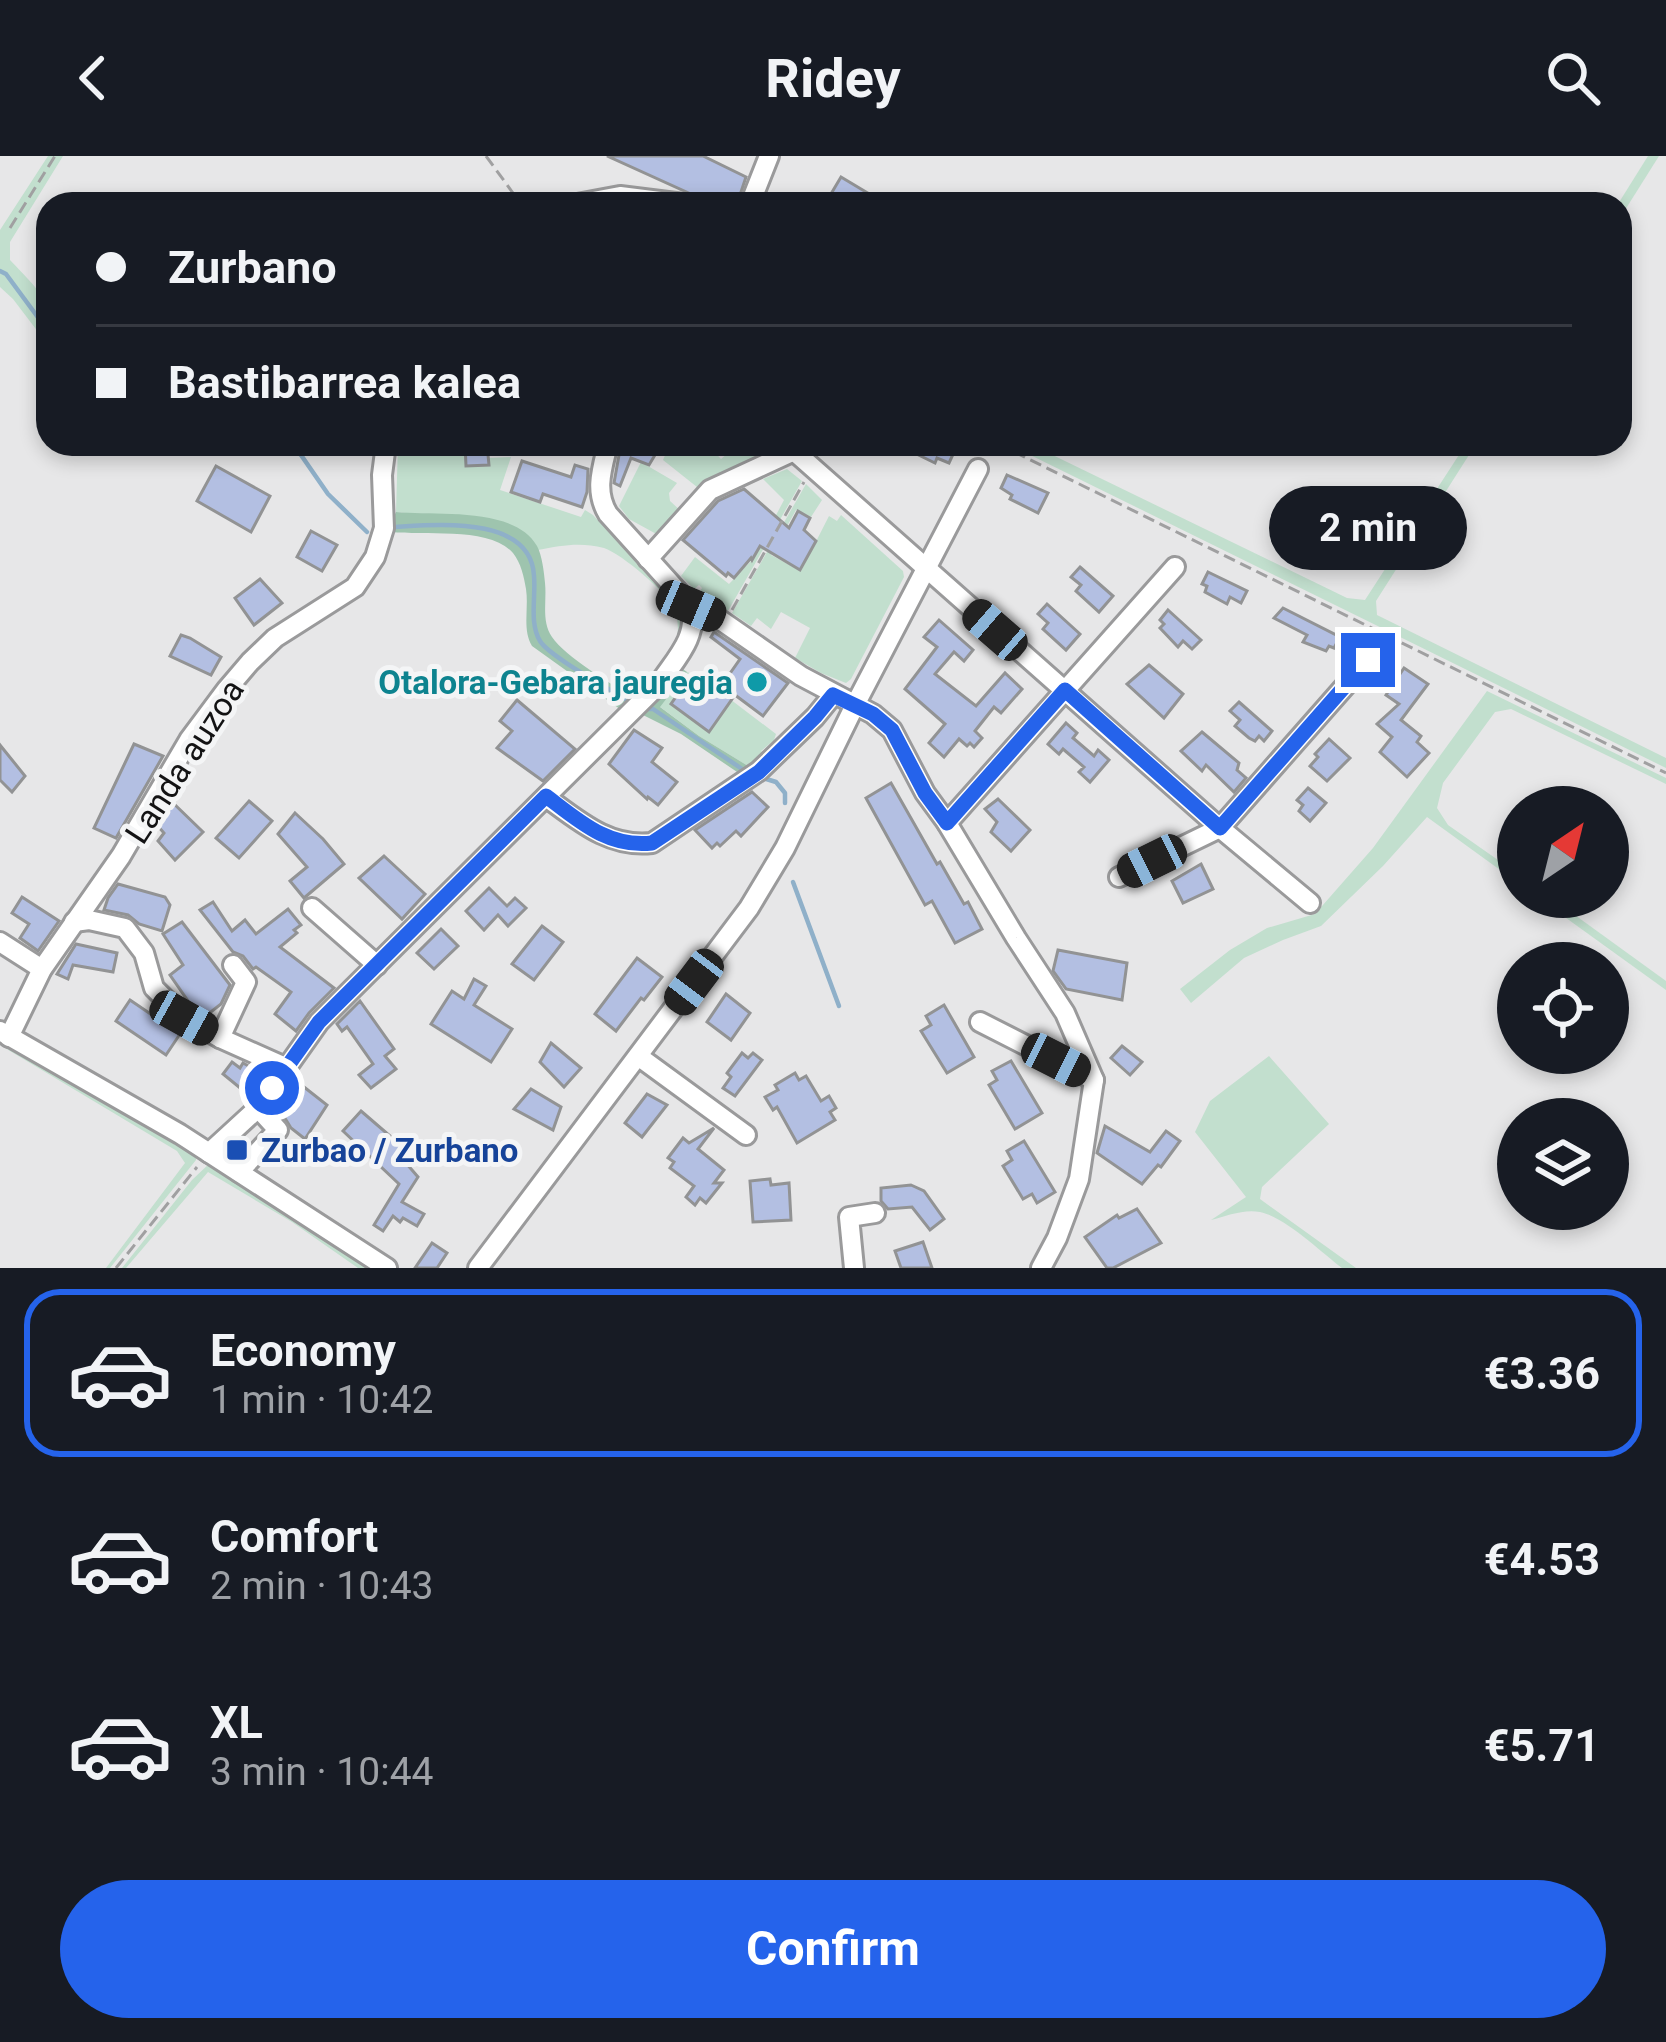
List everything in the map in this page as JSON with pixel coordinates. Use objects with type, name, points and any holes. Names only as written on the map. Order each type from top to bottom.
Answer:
[{"type":"street","points":[[755,192],[769,156]]},
{"type":"street","name":"Landa auzoa","points":[[5,1034],[42,969],[122,856],[189,740],[227,689],[275,638],[355,586],[375,557],[384,528],[384,456]]},
{"type":"street","points":[[605,456],[599,484],[602,505],[691,606],[716,617],[892,730],[925,793],[1065,1013],[1094,1080],[1079,1179],[1058,1238],[1041,1268]]},
{"type":"street","points":[[648,559],[710,490],[778,456]]},
{"type":"street","points":[[806,456],[926,570],[1310,903]]},
{"type":"street","points":[[478,1268],[749,908],[785,848],[978,469]]},
{"type":"street","points":[[947,823],[1175,568]]},
{"type":"street","points":[[209,1153],[258,1108],[319,1022],[659,684],[693,633],[691,606]]},
{"type":"street","points":[[1119,877],[1220,828],[1368,660]]},
{"type":"street","points":[[546,796],[615,841],[652,843],[759,772],[833,695]]},
{"type":"street","points":[[312,908],[377,965]]},
{"type":"street","points":[[74,922],[89,920],[125,928],[144,953],[154,988],[184,1018],[285,1067]]},
{"type":"street","points":[[0,942],[42,969]]},
{"type":"street","points":[[220,1038],[246,982],[232,965]]},
{"type":"street","points":[[980,1022],[1094,1080]]},
{"type":"street","points":[[5,1034],[209,1153],[388,1268]]},
{"type":"street","points":[[638,1056],[746,1135]]},
{"type":"street","points":[[239,1172],[278,1130],[258,1108]]},
{"type":"street","points":[[854,1268],[848,1216],[875,1213]]},
{"type":"path","points":[[10,228],[55,156]]},
{"type":"path","points":[[485,156],[512,192]]},
{"type":"path","points":[[1022,456],[1666,773]]},
{"type":"path","points":[[728,612],[805,481],[816,490]]},
{"type":"path","points":[[116,1268],[209,1153]]},
{"type":"green space","points":[[48,156],[63,156],[41,192],[36,192],[36,200],[10,242],[10,260],[36,289],[36,329],[0,287],[0,230]]},
{"type":"green space","points":[[1648,156],[1659,156],[1632,199],[1632,192],[1626,192]]},
{"type":"green space","points":[[398,456],[466,456],[467,466],[488,465],[488,458],[511,457],[500,490],[581,517],[585,510],[593,515],[674,600],[680,615],[678,642],[672,654],[664,666],[634,699],[623,691],[670,656],[678,630],[671,603],[633,566],[604,548],[587,545],[538,550],[509,526],[492,520],[396,512]]},
{"type":"green space","points":[[665,456],[758,456],[697,487],[663,460]]},
{"type":"green space","points":[[1032,456],[1055,456],[1347,598],[1365,600],[1458,456],[1468,456],[1376,601],[1377,615],[1666,758],[1666,768]]},
{"type":"green space","points":[[641,462],[677,483],[669,493],[670,501],[683,513],[660,536],[629,519],[619,506]]},
{"type":"green space","points":[[787,469],[802,481],[728,611],[681,576],[695,557],[729,584],[753,559],[784,500],[763,479]]},
{"type":"green space","points":[[806,484],[822,500],[811,517],[796,510],[771,555],[801,571],[829,516],[837,521],[841,515],[903,571],[904,577],[846,683],[795,658],[810,628],[781,612],[771,629],[757,618],[751,626],[732,613]]},
{"type":"green space","points":[[396,512],[493,519],[526,533],[541,559],[545,618],[552,637],[634,699],[624,712],[532,646],[524,580],[513,553],[473,536],[391,532]]},
{"type":"green space","points":[[681,668],[687,672],[660,707],[753,769],[743,776],[681,734],[639,713]]},
{"type":"green space","points":[[687,672],[692,674],[672,704],[722,693],[776,734],[761,751],[767,758],[753,769],[659,706]]},
{"type":"green space","points":[[1487,691],[1666,778],[1666,784],[1511,709],[1495,712],[1443,783],[1437,808],[1448,825],[1497,859],[1497,868],[1427,817],[1321,926],[1244,958],[1191,1003],[1180,989],[1267,928],[1315,914],[1373,848]]},
{"type":"green space","points":[[1566,918],[1579,918],[1612,942],[1599,942]]},
{"type":"green space","points":[[1629,954],[1666,981],[1666,990],[1629,963]]},
{"type":"green space","points":[[0,1036],[196,1154],[196,1160],[110,1268],[106,1268],[185,1163],[177,1151],[0,1045]]},
{"type":"green space","points":[[1269,1056],[1329,1124],[1262,1187],[1260,1199],[1356,1268],[1342,1268],[1270,1215],[1247,1211],[1211,1220],[1246,1197],[1195,1132],[1210,1101]]},
{"type":"green space","points":[[211,1162],[374,1268],[358,1268],[208,1172],[122,1268]]},
{"type":"building","points":[[607,156],[703,156],[746,177],[741,192],[686,192]]},
{"type":"building","points":[[841,177],[866,192],[832,192]]},
{"type":"building","points":[[466,456],[488,456],[489,465],[466,466]]},
{"type":"building","points":[[619,456],[654,456],[649,465],[631,458],[620,486],[614,483]]},
{"type":"building","points":[[921,456],[952,456],[949,463],[937,458],[935,463]]},
{"type":"building","points":[[522,461],[571,477],[575,465],[588,469],[582,507],[543,494],[540,502],[511,492]]},
{"type":"building","points":[[216,466],[270,496],[251,532],[197,501]]},
{"type":"building","points":[[1007,475],[1048,493],[1038,513],[1010,499],[1012,495],[1001,488]]},
{"type":"building","points":[[744,489],[789,528],[798,511],[810,518],[804,530],[816,541],[800,570],[760,546],[734,578],[726,576],[683,540],[718,501]]},
{"type":"building","points":[[311,531],[337,545],[322,571],[297,557]]},
{"type":"building","points":[[1080,567],[1113,596],[1099,612],[1076,591],[1081,585],[1071,577]]},
{"type":"building","points":[[1208,572],[1247,591],[1241,603],[1230,597],[1227,604],[1205,592],[1207,586],[1202,584]]},
{"type":"building","points":[[260,579],[282,603],[254,625],[235,598]]},
{"type":"building","points":[[1047,604],[1080,634],[1066,650],[1043,629],[1048,623],[1038,614]]},
{"type":"building","points":[[1283,608],[1340,637],[1334,648],[1329,646],[1326,651],[1303,642],[1307,635],[1274,618]]},
{"type":"building","points":[[1168,610],[1201,640],[1192,649],[1183,641],[1178,647],[1160,628]]},
{"type":"building","points":[[939,620],[973,650],[964,661],[954,652],[935,674],[976,706],[1005,673],[1022,689],[1001,713],[994,707],[975,731],[982,738],[974,747],[959,739],[944,757],[929,743],[945,724],[905,689],[937,647],[924,637]]},
{"type":"building","points":[[714,632],[788,683],[763,716],[735,695],[709,732],[671,704],[692,674],[717,692],[740,659],[711,637]]},
{"type":"building","points":[[181,635],[221,657],[211,675],[170,656]]},
{"type":"building","points":[[1149,665],[1183,694],[1164,718],[1127,684]]},
{"type":"building","points":[[1404,668],[1428,684],[1401,720],[1421,736],[1417,742],[1429,753],[1407,777],[1380,752],[1392,737],[1377,724],[1399,704],[1386,695]]},
{"type":"building","points":[[517,700],[575,749],[543,781],[497,748],[512,731],[500,721]]},
{"type":"building","points":[[1239,702],[1272,731],[1264,741],[1259,736],[1255,741],[1249,738],[1235,726],[1240,720],[1230,711]]},
{"type":"building","points":[[1066,723],[1077,733],[1073,738],[1094,756],[1098,750],[1109,760],[1090,782],[1079,772],[1084,767],[1063,749],[1059,754],[1048,744]]},
{"type":"building","points":[[634,730],[662,748],[652,762],[677,782],[658,805],[609,764]]},
{"type":"building","points":[[1202,732],[1239,763],[1237,770],[1246,778],[1234,792],[1206,765],[1202,771],[1181,751]]},
{"type":"building","points":[[1329,739],[1350,758],[1327,781],[1310,766]]},
{"type":"building","points":[[134,744],[163,756],[116,838],[94,828]]},
{"type":"building","points":[[0,745],[25,776],[12,792],[0,780]]},
{"type":"building","points":[[891,783],[937,864],[940,862],[964,904],[968,902],[982,929],[955,943],[932,901],[925,905],[866,798]]},
{"type":"building","points":[[1308,788],[1326,803],[1310,821],[1299,811],[1303,805],[1297,800]]},
{"type":"building","points":[[752,792],[768,807],[741,836],[736,831],[712,848],[695,830]]},
{"type":"building","points":[[998,799],[1030,830],[1011,851],[991,832],[997,822],[985,809]]},
{"type":"building","points":[[170,800],[203,832],[175,860],[158,841],[164,833],[156,824]]},
{"type":"building","points":[[249,801],[272,821],[239,858],[216,838]]},
{"type":"building","points":[[295,813],[344,864],[304,898],[290,881],[307,867],[278,834]]},
{"type":"building","points":[[384,856],[425,894],[402,919],[359,878]]},
{"type":"building","points":[[1201,864],[1213,889],[1183,903],[1172,881]]},
{"type":"building","points":[[118,884],[165,897],[170,905],[162,931],[104,910]]},
{"type":"building","points":[[489,888],[507,906],[515,898],[526,908],[508,926],[498,915],[484,930],[466,911]]},
{"type":"building","points":[[22,897],[59,921],[38,951],[20,938],[29,924],[12,913]]},
{"type":"building","points":[[213,902],[232,931],[245,920],[256,934],[288,909],[301,925],[280,947],[334,988],[296,1031],[275,1014],[291,992],[233,952],[200,910]]},
{"type":"building","points":[[182,922],[230,985],[221,1004],[207,1015],[193,1008],[170,975],[183,965],[163,934]]},
{"type":"building","points":[[542,926],[563,942],[534,980],[512,964]]},
{"type":"building","points":[[441,929],[458,946],[434,969],[417,953]]},
{"type":"building","points":[[76,944],[117,953],[113,972],[73,965],[68,979],[57,974]]},
{"type":"building","points":[[1058,950],[1127,963],[1122,1000],[1066,989],[1053,971]]},
{"type":"building","points":[[637,958],[662,977],[616,1031],[595,1014]]},
{"type":"building","points":[[474,979],[486,986],[474,1005],[512,1029],[491,1062],[431,1024],[452,991],[464,999]]},
{"type":"building","points":[[726,994],[750,1013],[731,1040],[707,1022]]},
{"type":"building","points":[[130,1000],[180,1034],[166,1055],[116,1021]]},
{"type":"building","points":[[360,1001],[394,1049],[385,1056],[396,1069],[371,1088],[359,1075],[373,1064],[347,1027],[342,1031],[337,1024]]},
{"type":"building","points":[[944,1005],[974,1057],[947,1073],[921,1031],[931,1025],[926,1016]]},
{"type":"building","points":[[551,1043],[581,1068],[564,1087],[540,1062]]},
{"type":"building","points":[[1122,1046],[1142,1062],[1130,1075],[1111,1058]]},
{"type":"building","points":[[742,1053],[748,1058],[753,1053],[762,1060],[735,1096],[723,1088],[731,1077],[727,1073]]},
{"type":"building","points":[[1011,1061],[1042,1113],[1015,1129],[989,1085],[997,1080],[992,1071]]},
{"type":"building","points":[[232,1062],[265,1075],[250,1096],[223,1074]]},
{"type":"building","points":[[795,1073],[799,1080],[806,1076],[821,1101],[829,1096],[836,1108],[830,1112],[835,1120],[797,1143],[777,1107],[773,1110],[765,1097]]},
{"type":"building","points":[[304,1087],[327,1105],[305,1139],[283,1115]]},
{"type":"building","points":[[531,1089],[561,1107],[553,1130],[514,1109]]},
{"type":"building","points":[[647,1094],[667,1105],[642,1137],[625,1123]]},
{"type":"building","points":[[361,1111],[404,1148],[399,1155],[418,1177],[402,1202],[424,1214],[417,1226],[393,1216],[383,1231],[374,1225],[399,1184],[343,1131]]},
{"type":"building","points":[[1105,1126],[1150,1152],[1166,1131],[1180,1141],[1142,1184],[1097,1153]]},
{"type":"building","points":[[714,1128],[698,1149],[724,1170],[714,1183],[722,1183],[706,1203],[700,1198],[695,1205],[686,1197],[694,1186],[670,1168],[674,1162],[668,1158],[683,1138],[689,1143]]},
{"type":"building","points":[[1024,1141],[1055,1192],[1037,1203],[1032,1194],[1023,1199],[1003,1166],[1012,1160],[1007,1151]]},
{"type":"building","points":[[770,1179],[771,1185],[789,1183],[791,1220],[753,1222],[750,1181]]},
{"type":"building","points":[[911,1185],[924,1191],[944,1219],[930,1230],[912,1207],[888,1209],[881,1201],[881,1188]]},
{"type":"building","points":[[1137,1209],[1161,1243],[1107,1268],[1085,1237],[1117,1215]]},
{"type":"building","points":[[923,1242],[932,1268],[901,1268],[895,1251]]},
{"type":"building","points":[[432,1243],[447,1253],[437,1268],[415,1268]]},
{"type":"waterway","points":[[0,271],[36,315]]},
{"type":"waterway","points":[[302,456],[328,494],[367,532]]},
{"type":"waterway","points":[[391,527],[454,525],[499,533],[516,542],[529,556],[534,576],[534,618],[540,641],[625,699]]},
{"type":"waterway","points":[[644,709],[653,709],[745,771]]},
{"type":"waterway","points":[[763,778],[776,782],[785,793],[785,803]]},
{"type":"waterway","points":[[793,882],[839,1006]]},
{"type":"place","name":"Otalora-Gebara jauregia","points":[[757,682]]},
{"type":"place","name":"Zurbao / Zurbano","points":[[237,1150]]},
{"type":"route","points":[[272,1088],[319,1022],[546,796],[615,841],[652,843],[759,772],[833,695],[873,714],[892,730],[925,793],[947,823],[1065,690],[1220,828],[1368,660]]}]
